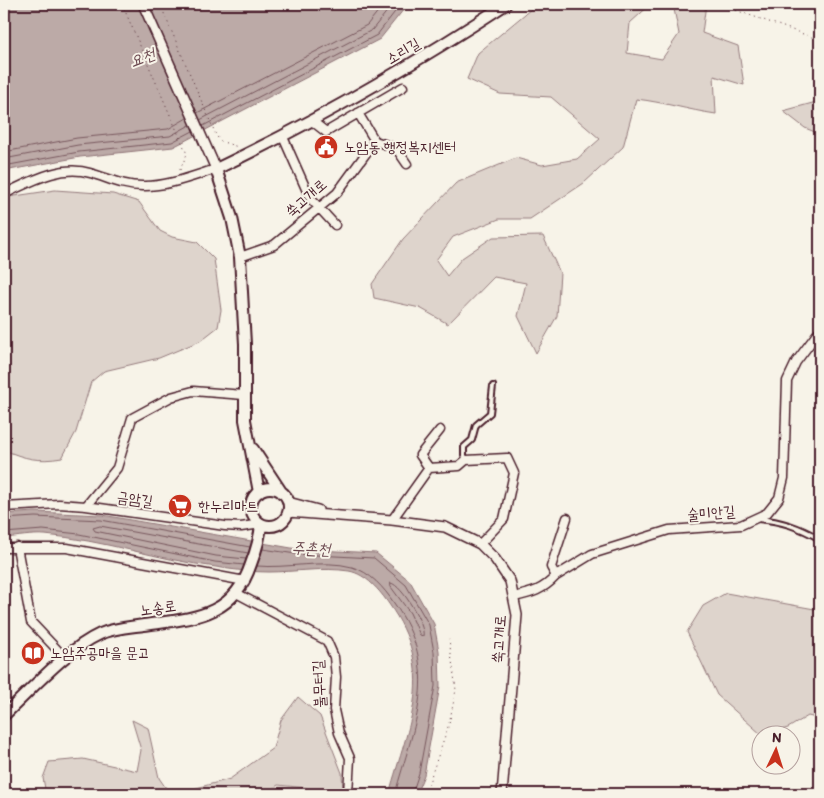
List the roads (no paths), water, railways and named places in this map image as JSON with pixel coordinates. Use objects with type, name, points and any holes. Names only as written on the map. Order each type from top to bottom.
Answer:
[{"type":"main road","name":"소리길","points":[[216,169],[284,137],[454,38],[506,4]]},
{"type":"main road","points":[[216,169],[232,218],[240,257],[245,344],[245,420],[259,492]]},
{"type":"main road","points":[[249,444],[282,492],[288,507],[280,524],[267,526],[261,524],[253,514],[252,508],[255,497],[259,492],[270,489],[282,492]]},
{"type":"main road","name":"노송로","points":[[4,714],[89,639],[102,633],[191,618],[216,611],[238,594],[246,579],[260,536],[261,524]]},
{"type":"street","points":[[4,194],[44,175],[62,171],[88,172],[126,185],[150,186],[216,169],[143,4]]},
{"type":"street","name":"소리길","points":[[312,121],[326,132],[403,87]]},
{"type":"street","points":[[358,113],[375,141],[396,148],[407,164]]},
{"type":"street","points":[[284,137],[310,198],[335,225]]},
{"type":"street","name":"쑥고개로","points":[[240,257],[274,245],[337,193],[375,141]]},
{"type":"street","name":"술미안길","points":[[514,597],[546,587],[556,576],[592,554],[669,530],[741,525],[767,513],[782,492],[787,381],[796,362],[820,330]]},
{"type":"street","points":[[86,506],[116,468],[132,418],[171,396],[193,391],[244,395]]},
{"type":"street","points":[[429,468],[420,455],[440,430]]},
{"type":"street","points":[[429,468],[459,466],[466,460],[507,458],[514,473],[504,519],[480,544]]},
{"type":"street","points":[[392,520],[429,468]]},
{"type":"street","name":"금암길","points":[[4,508],[59,504],[86,506],[225,526],[241,527],[261,524]]},
{"type":"street","name":"쑥고개로","points":[[288,507],[340,516],[445,527],[480,544],[495,559],[510,581],[517,615],[502,794]]},
{"type":"street","points":[[556,576],[551,567],[567,518]]},
{"type":"street","points":[[17,547],[31,622],[66,658]]},
{"type":"street","points":[[4,548],[74,549],[246,579]]},
{"type":"street","name":"불무터길","points":[[238,594],[327,641],[334,657],[336,718],[339,733],[350,758],[348,794]]},
{"type":"lane","points":[[466,460],[464,448],[472,440],[476,425],[490,413],[493,386]]},
{"type":"lane","points":[[756,519],[777,520],[797,526],[820,539]]},
{"type":"water","name":"요천","points":[[4,4],[408,4],[380,39],[173,147],[80,157],[4,171]]},
{"type":"water","points":[[35,512],[102,515],[297,549],[376,553],[410,581],[434,624],[439,651],[440,686],[424,775],[416,794],[389,794],[404,744],[414,698],[415,675],[412,652],[404,629],[389,604],[367,579],[349,571],[339,570],[269,572],[229,569],[174,560],[89,541],[45,535],[4,538],[4,514]]},
{"type":"place","name":"노암동 행정복지센터","points":[[326,147]]},
{"type":"place","name":"한누리마트","points":[[180,506]]},
{"type":"place","name":"노암주공마을 문고","points":[[33,653]]},
{"type":"water label","name":"주촌천","points":[[311,548]]}]
